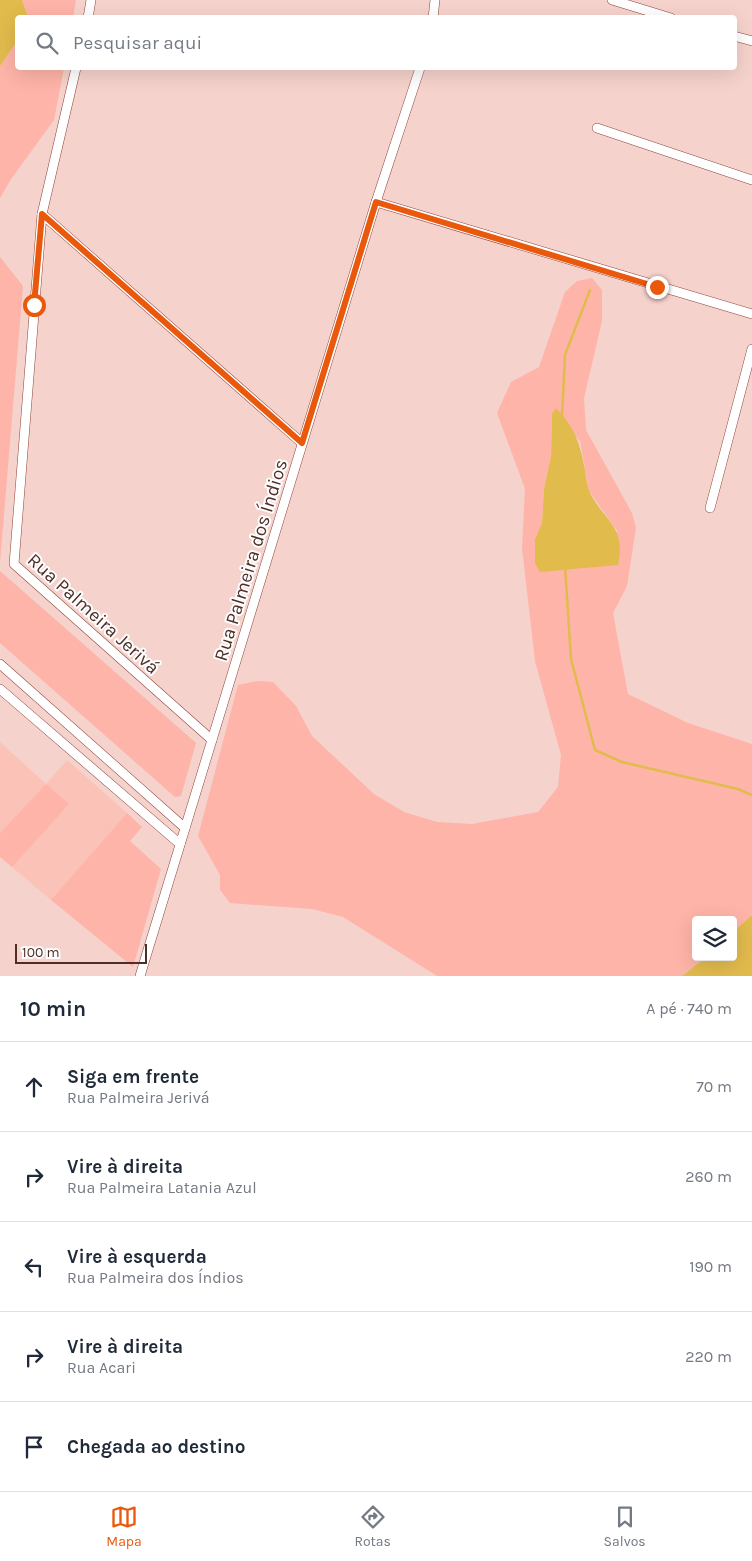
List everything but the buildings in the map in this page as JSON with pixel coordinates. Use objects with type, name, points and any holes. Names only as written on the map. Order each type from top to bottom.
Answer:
[{"type":"street","points":[[88,15],[91,0]]},
{"type":"street","points":[[432,15],[435,0]]},
{"type":"street","points":[[612,0],[662,15]]},
{"type":"street","points":[[737,37],[752,41]]},
{"type":"street","name":"Rua Palmeira Jerivá","points":[[76,70],[42,214],[14,564],[212,740]]},
{"type":"street","name":"Rua Palmeira dos Índios","points":[[140,976],[376,202],[419,70]]},
{"type":"street","points":[[597,128],[752,180]]},
{"type":"street","points":[[376,202],[752,314]]},
{"type":"street","points":[[42,214],[302,443]]},
{"type":"street","points":[[710,508],[752,349]]},
{"type":"street","points":[[0,664],[185,828]]},
{"type":"street","points":[[0,689],[180,844]]},
{"type":"shaded area","points":[[0,0],[22,0],[27,15],[15,15],[15,44],[0,66]]},
{"type":"shaded area","points":[[22,0],[76,0],[74,15],[27,15]]},
{"type":"shaded area","points":[[15,44],[15,70],[64,70],[54,120],[11,179],[0,198],[0,66]]},
{"type":"shaded area","points":[[0,257],[23,286],[0,562]]},
{"type":"shaded area","points":[[592,278],[602,290],[602,321],[584,398],[586,430],[632,513],[636,528],[627,586],[613,613],[628,694],[688,723],[752,744],[752,915],[737,928],[737,916],[692,916],[692,961],[701,961],[682,976],[437,976],[343,917],[312,909],[230,903],[220,890],[220,875],[198,836],[238,685],[257,681],[273,682],[296,706],[312,736],[374,794],[404,812],[437,822],[472,824],[538,812],[558,787],[561,755],[535,661],[522,548],[525,489],[497,413],[511,382],[539,367],[565,292],[577,281]],"holes":[[[552,414],[580,441],[589,491],[618,532],[535,539],[542,523],[544,489],[551,456]]]},
{"type":"shaded area","points":[[556,408],[568,422],[576,436],[590,493],[617,533],[620,552],[618,565],[540,572],[535,563],[535,539],[542,523],[544,489],[551,456],[552,414]]},
{"type":"shaded area","points":[[0,571],[196,743],[181,796],[175,797],[0,643]]},
{"type":"shaded area","points":[[0,742],[46,784],[0,833]]},
{"type":"shaded area","points":[[67,760],[127,813],[51,900],[12,867],[68,804],[46,784]]},
{"type":"shaded area","points":[[46,784],[69,804],[12,867],[0,857],[0,833]]},
{"type":"shaded area","points":[[127,813],[142,827],[130,841],[161,869],[133,967],[51,900]]},
{"type":"shaded area","points":[[752,915],[752,976],[682,976],[701,961],[737,961],[737,928]]},
{"type":"waterway","points":[[562,416],[565,355],[590,290]]},
{"type":"waterway","points":[[565,566],[571,659],[595,750],[622,762],[738,789],[752,795]]},
{"type":"route","points":[[34,305],[42,214],[302,443],[376,202],[657,287]]}]
